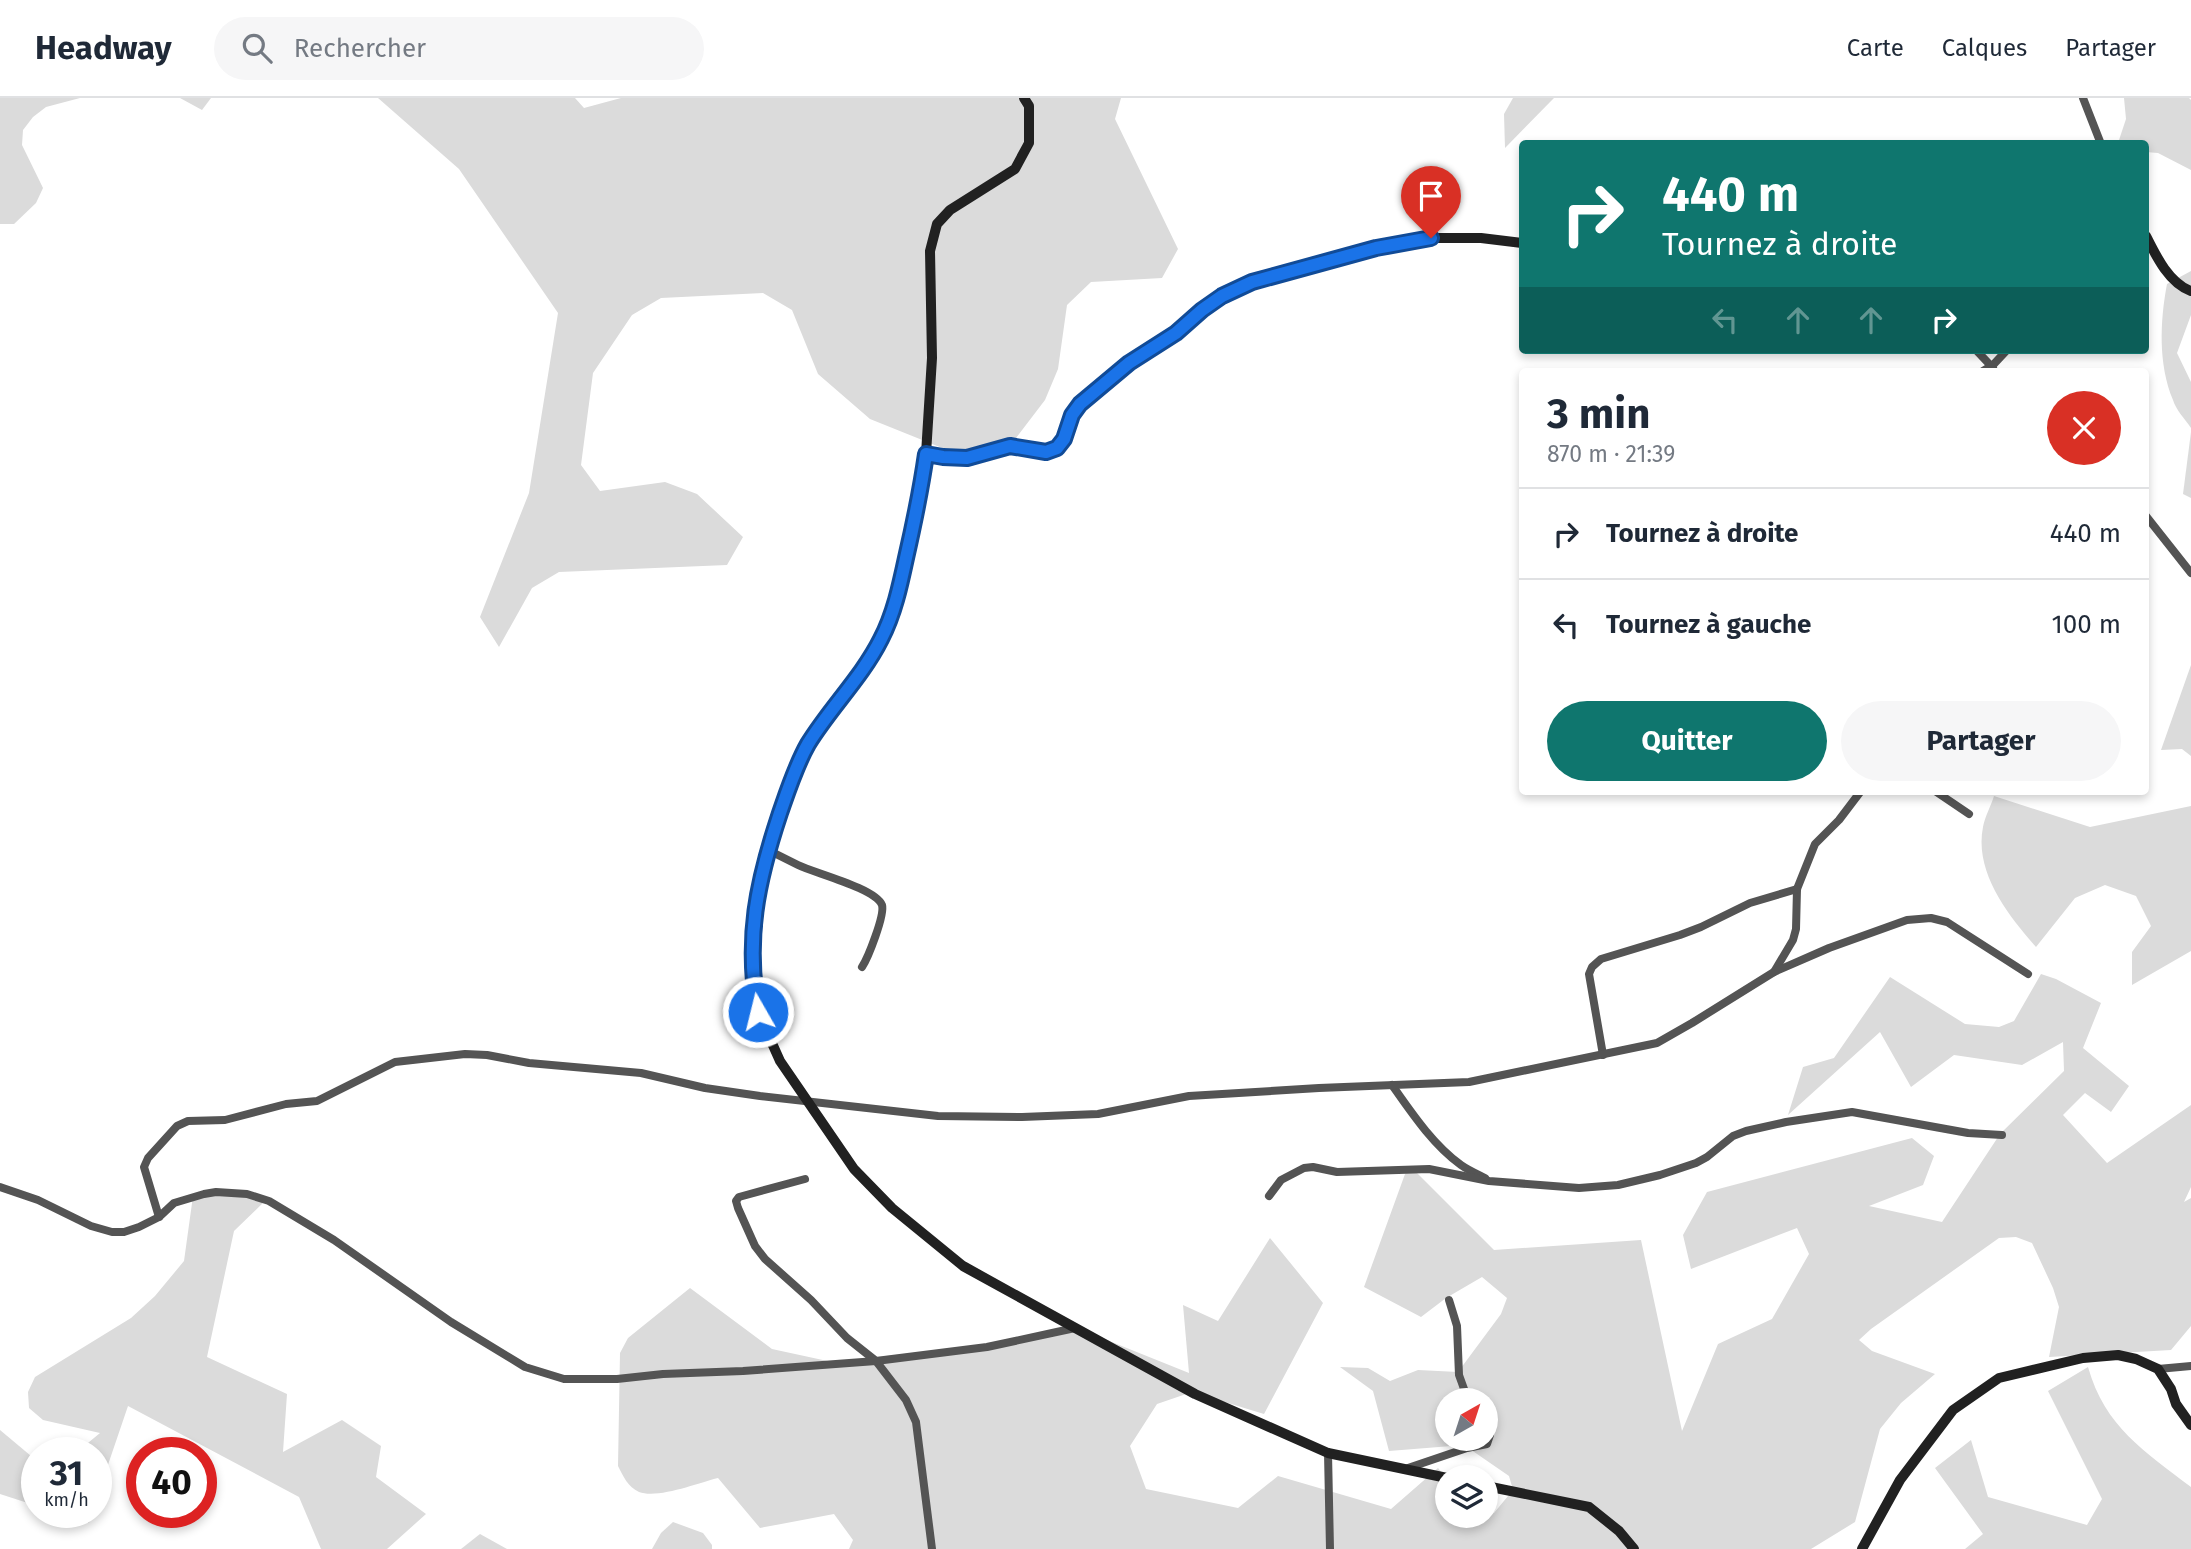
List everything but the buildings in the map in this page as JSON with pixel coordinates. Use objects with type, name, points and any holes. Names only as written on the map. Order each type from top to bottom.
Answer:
[{"type":"street","points":[[1024,98],[1029,106],[1029,143],[1015,169],[950,210],[937,224],[929,251],[932,358],[926,454],[901,581],[891,616],[880,641],[807,747],[789,787],[768,850],[759,882],[752,954],[758,1012],[780,1061],[854,1169],[892,1208],[962,1266],[1195,1394],[1328,1453],[1435,1475]]},
{"type":"street","points":[[2083,98],[2099,140]]},
{"type":"street","points":[[926,454],[967,458],[1010,446],[1046,452],[1057,448],[1080,404],[1119,371],[1176,333],[1202,310],[1222,296],[1252,282],[1376,248],[1431,238],[1481,238],[1519,243]]},
{"type":"street","points":[[2150,255],[2180,287],[2191,291]]},
{"type":"street","points":[[1980,354],[1993,368],[2004,354]]},
{"type":"street","points":[[2149,520],[2191,573]]},
{"type":"street","points":[[1774,972],[1793,940],[1796,929],[1797,889],[1815,844],[1839,820],[1858,795]]},
{"type":"street","points":[[1941,795],[1969,814]]},
{"type":"street","points":[[768,850],[799,866],[841,880],[880,901],[881,914],[872,950],[862,967]]},
{"type":"street","points":[[1603,1055],[1589,974],[1601,958],[1701,928],[1750,902],[1797,889]]},
{"type":"street","points":[[159,1217],[144,1167],[148,1158],[177,1126],[188,1121],[225,1120],[286,1104],[317,1101],[395,1062],[465,1054],[487,1055],[529,1063],[641,1073],[705,1088],[938,1116],[1098,1114],[1189,1096],[1469,1082],[1657,1043],[1774,972],[1829,948],[1907,920],[1931,918],[1947,922],[2028,974]]},
{"type":"street","points":[[1392,1085],[1441,1147],[1461,1165],[1489,1181]]},
{"type":"street","points":[[1269,1196],[1277,1184],[1304,1168],[1337,1172],[1414,1168],[1489,1181],[1579,1188],[1618,1185],[1696,1163],[1733,1136],[1746,1131],[1852,1112],[1968,1133],[2002,1135]]},
{"type":"street","points":[[805,1179],[739,1197],[736,1201],[738,1208],[755,1246],[765,1259],[811,1300],[847,1338],[876,1361],[906,1400],[916,1422],[932,1549]]},
{"type":"street","points":[[0,1188],[38,1200],[92,1226],[124,1233],[159,1217],[174,1203],[204,1194],[247,1194],[269,1201],[334,1240],[451,1322],[525,1367],[564,1379],[617,1379],[876,1361],[987,1347],[1075,1328]]},
{"type":"street","points":[[1449,1300],[1457,1326],[1459,1375],[1464,1388]]},
{"type":"street","points":[[1862,1549],[1900,1480],[1953,1410],[1999,1378],[2083,1358],[2118,1355],[2136,1359],[2158,1369],[2191,1366]]},
{"type":"street","points":[[2158,1369],[2171,1389],[2176,1404],[2191,1425]]},
{"type":"street","points":[[1405,1469],[1458,1451]]},
{"type":"street","points":[[1328,1453],[1330,1549]]},
{"type":"street","points":[[1498,1488],[1589,1507],[1619,1531],[1634,1549]]},
{"type":"shaded area","points":[[0,98],[80,98],[46,107],[33,117],[23,130],[22,145],[43,188],[36,203],[14,224],[0,224]]},
{"type":"shaded area","points":[[180,98],[211,98],[202,110]]},
{"type":"shaded area","points":[[378,98],[575,98],[584,108],[621,98],[1121,98],[1115,119],[1178,249],[1162,278],[1091,282],[1067,305],[1058,369],[1045,400],[1010,446],[967,458],[870,419],[818,374],[792,310],[763,293],[661,298],[632,315],[593,373],[581,465],[600,491],[665,482],[697,494],[743,537],[727,565],[559,572],[532,588],[499,647],[480,617],[529,493],[558,313],[459,169]]},
{"type":"shaded area","points":[[1513,98],[1554,98],[1505,148],[1504,114]]},
{"type":"shaded area","points":[[2124,98],[2189,98],[2191,170],[2158,153],[2149,152],[2149,140],[2119,140],[2126,119]]},
{"type":"shaded area","points":[[2191,271],[2191,315],[2177,353],[2191,382],[2191,428],[2176,407],[2168,386],[2162,342],[2167,284]]},
{"type":"shaded area","points":[[2191,432],[2191,498],[2183,494]]},
{"type":"shaded area","points":[[2191,665],[2191,756],[2182,749],[2161,750]]},
{"type":"shaded area","points":[[1994,796],[2090,827],[2191,806],[2191,951],[2132,985],[2132,952],[2151,926],[2136,896],[2105,885],[2075,898],[2036,947],[2005,907],[1988,876],[1982,844],[1983,827]]},
{"type":"shaded area","points":[[2041,974],[2101,1003],[2083,1048],[2129,1086],[2111,1112],[2085,1093],[2063,1115],[2107,1163],[2191,1105],[2191,1187],[2184,1202],[2191,1198],[2191,1326],[2171,1350],[2049,1357],[2059,1307],[2053,1288],[2032,1243],[2016,1237],[1999,1238],[1859,1340],[1872,1351],[1935,1374],[1901,1403],[1880,1429],[1855,1522],[1811,1549],[849,1549],[853,1540],[834,1514],[760,1528],[718,1478],[667,1492],[647,1494],[632,1487],[618,1466],[620,1353],[628,1338],[690,1288],[772,1349],[832,1362],[985,1345],[1072,1326],[1189,1373],[1183,1305],[1218,1321],[1270,1238],[1323,1303],[1264,1414],[1192,1392],[1157,1404],[1130,1446],[1146,1489],[1238,1508],[1278,1476],[1391,1509],[1435,1471],[1435,1528],[1498,1528],[1498,1508],[1513,1490],[1509,1476],[1498,1468],[1498,1465],[1493,1465],[1473,1451],[1498,1451],[1498,1388],[1435,1388],[1435,1447],[1389,1451],[1373,1391],[1340,1367],[1368,1368],[1390,1381],[1418,1370],[1458,1372],[1501,1314],[1507,1298],[1482,1277],[1446,1298],[1421,1317],[1364,1287],[1405,1174],[1411,1167],[1494,1250],[1641,1240],[1682,1431],[1718,1344],[1772,1319],[1809,1254],[1797,1228],[1691,1269],[1683,1235],[1707,1192],[1912,1138],[1934,1156],[1923,1185],[1869,1206],[1942,1222],[2000,1134],[2064,1071],[2063,1042],[2022,1065],[1954,1055],[1911,1087],[1880,1032],[1788,1115],[1803,1067],[1834,1058],[1890,977],[1965,1024],[1999,1027],[2014,1021]]},
{"type":"shaded area","points":[[202,1192],[266,1200],[234,1231],[207,1357],[287,1394],[283,1452],[342,1420],[381,1446],[376,1477],[426,1514],[387,1549],[321,1549],[299,1497],[217,1453],[217,1437],[186,1437],[128,1406],[112,1453],[112,1437],[95,1437],[100,1433],[43,1420],[29,1408],[28,1392],[35,1377],[131,1318],[155,1296],[184,1261],[193,1196]]},
{"type":"shaded area","points":[[2088,1367],[2105,1406],[2128,1436],[2191,1487],[2191,1549],[1965,1549],[1983,1534],[1935,1468],[1971,1440],[1988,1497],[2087,1525],[2102,1499],[2048,1391]]},
{"type":"shaded area","points":[[0,1430],[21,1448],[21,1501],[0,1494]]},
{"type":"shaded area","points":[[673,1522],[703,1533],[712,1549],[652,1549],[661,1533]]},
{"type":"shaded area","points":[[480,1534],[507,1549],[461,1549]]},
{"type":"route","points":[[758,1012],[752,954],[759,882],[768,850],[789,787],[807,747],[880,641],[891,616],[919,498],[926,454],[967,458],[1010,446],[1046,452],[1057,448],[1080,404],[1129,363],[1176,333],[1222,296],[1252,282],[1376,248],[1431,238]]}]
